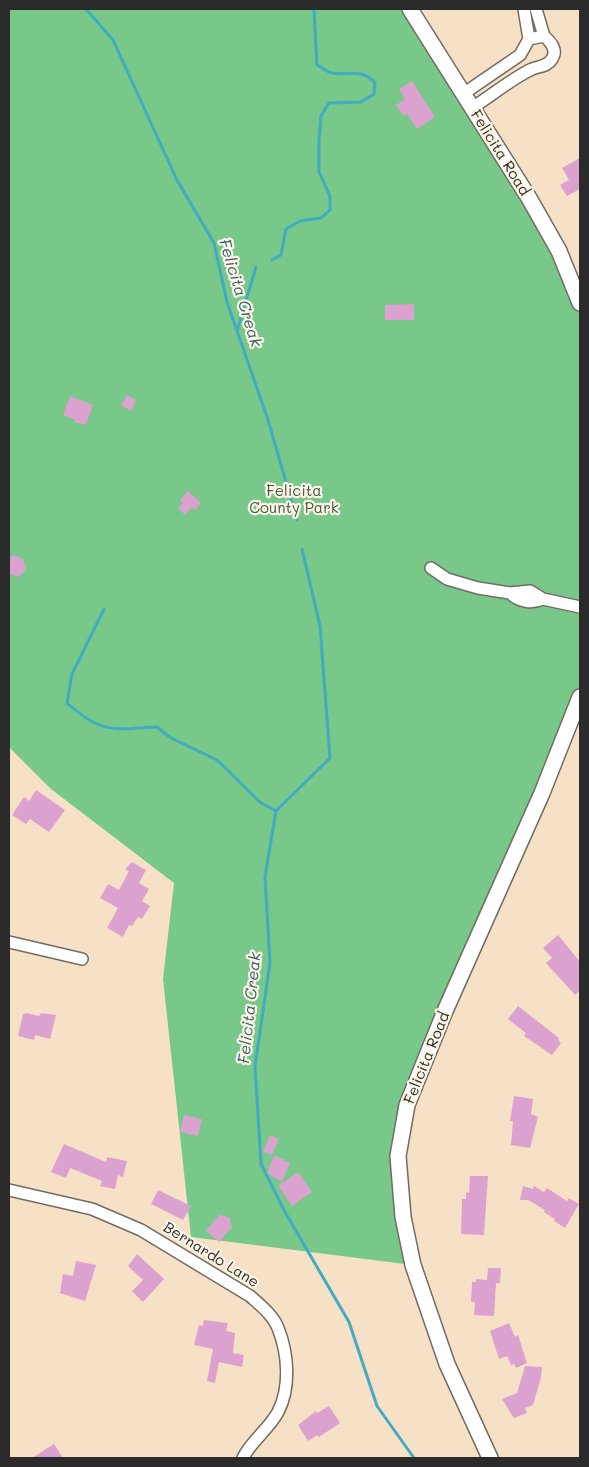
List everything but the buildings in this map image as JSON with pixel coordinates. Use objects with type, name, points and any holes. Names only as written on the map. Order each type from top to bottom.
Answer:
[{"type":"main road","name":"Felicita Road","points":[[410,9],[529,198],[559,252],[580,303]]},
{"type":"main road","name":"Felicita Road","points":[[490,1458],[447,1364],[413,1264],[403,1217],[398,1156],[407,1105],[445,1011],[538,802],[580,697]]},
{"type":"street","points":[[463,94],[520,55],[528,38],[524,9]]},
{"type":"street","points":[[472,108],[532,69],[546,65],[553,58],[555,49],[544,36],[536,9]]},
{"type":"street","points":[[528,38],[544,36]]},
{"type":"street","points":[[431,568],[447,579],[510,593],[530,591],[544,599],[580,607]]},
{"type":"street","points":[[9,942],[82,959]]},
{"type":"street","name":"Bernardo Lane","points":[[9,1190],[92,1209],[141,1230],[250,1296],[266,1310],[278,1327],[286,1364],[286,1382],[278,1412],[243,1458]]},
{"type":"green space","name":"Felicita County Park","points":[[9,9],[410,9],[529,198],[580,303],[580,697],[445,1011],[398,1156],[413,1265],[191,1237],[163,979],[174,883],[51,789],[9,747]]},
{"type":"waterway","name":"Felicita Creak","points":[[86,9],[113,40],[177,180],[214,243],[227,302],[268,420],[297,520]]},
{"type":"waterway","points":[[272,260],[281,255],[286,229],[300,221],[321,218],[330,210],[330,196],[319,172],[321,116],[329,103],[361,102],[374,94],[375,83],[365,75],[332,73],[317,65],[314,9]]},
{"type":"waterway","points":[[237,331],[256,267]]},
{"type":"waterway","name":"Felicita Creak","points":[[302,549],[320,626],[330,758],[276,811],[265,877],[270,963],[255,1066],[261,1164],[285,1212],[349,1322],[377,1406],[414,1458]]},
{"type":"waterway","points":[[104,609],[72,674],[67,703],[90,721],[109,728],[157,727],[171,738],[217,760],[261,803],[276,811]]}]
